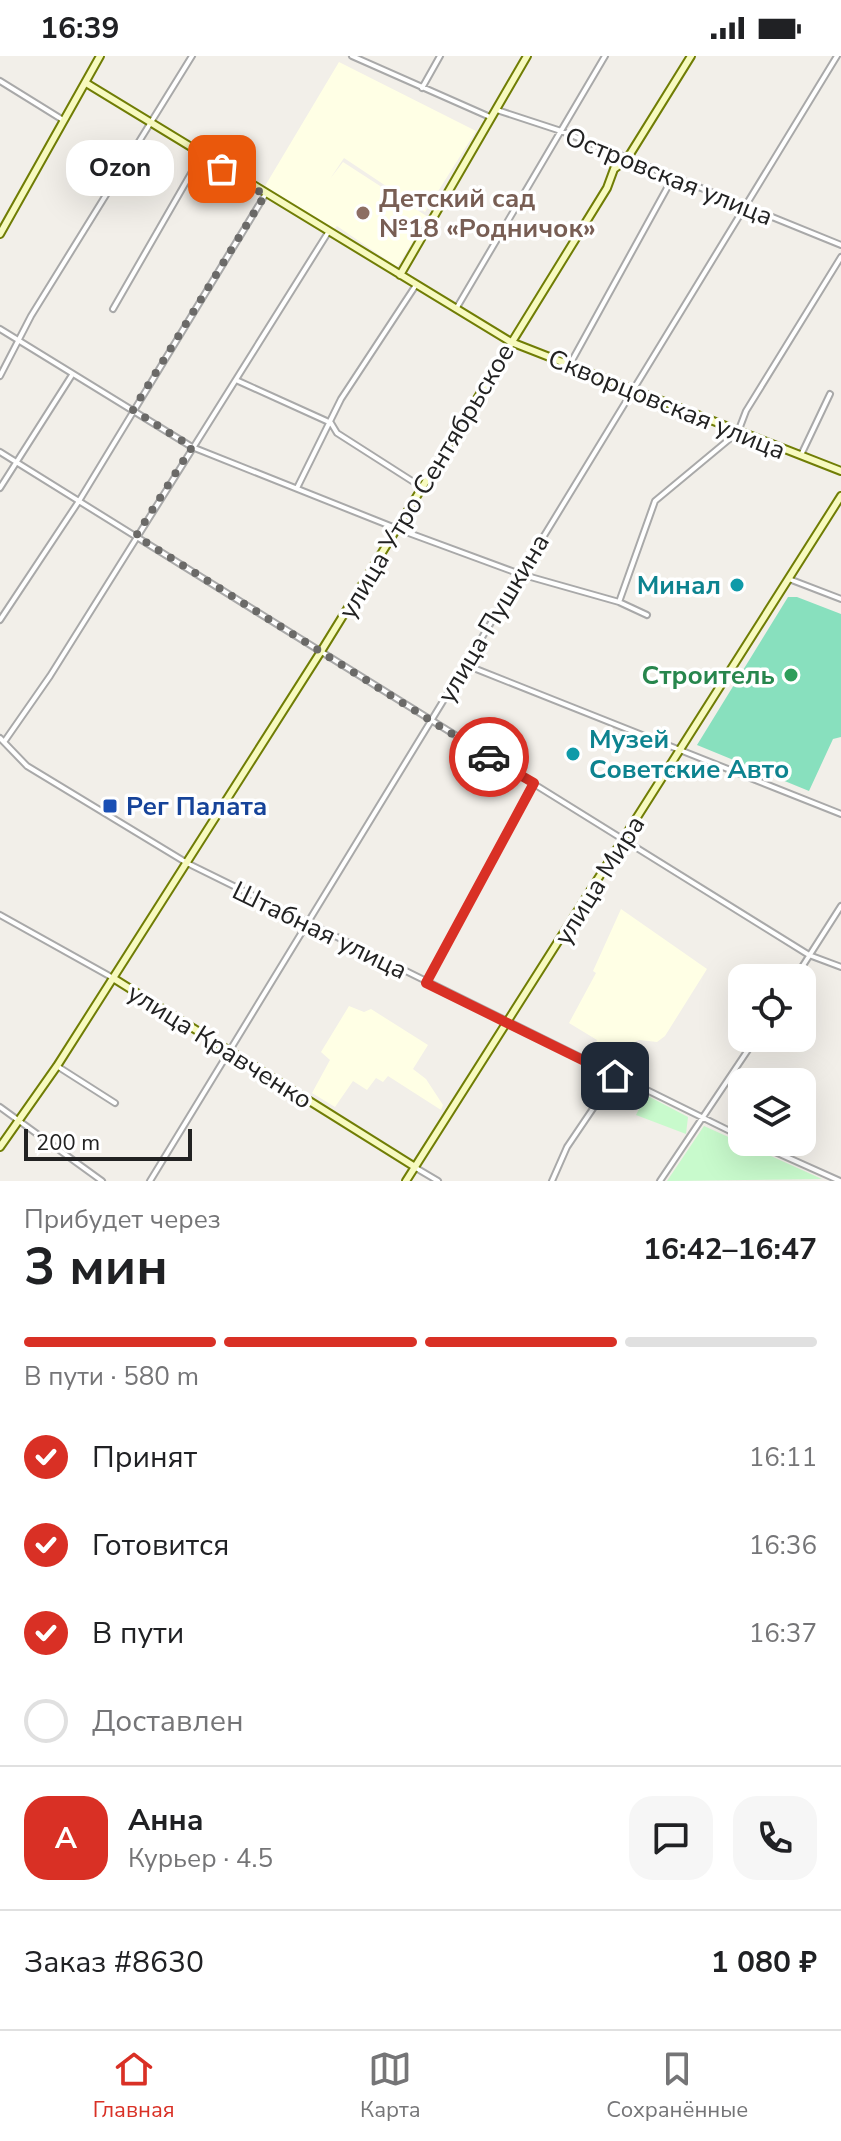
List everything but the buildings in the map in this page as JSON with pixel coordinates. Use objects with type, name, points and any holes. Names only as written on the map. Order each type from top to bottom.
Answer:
[{"type":"street","points":[[0,234],[100,56]]},
{"type":"street","points":[[0,376],[31,316],[192,56]]},
{"type":"street","points":[[352,56],[490,117]]},
{"type":"street","points":[[422,88],[440,56]]},
{"type":"street","points":[[400,275],[527,56]]},
{"type":"street","points":[[455,310],[605,56]]},
{"type":"street","name":"улица Утро Сентябрьское","points":[[0,1147],[21,1121],[187,863],[398,529],[607,188],[614,169],[627,159],[691,56]]},
{"type":"street","name":"улица Пушкина","points":[[150,1181],[837,56]]},
{"type":"street","points":[[0,81],[65,122]]},
{"type":"street","name":"Скворцовская улица","points":[[86,83],[201,156],[511,342],[632,392],[841,471]]},
{"type":"street","name":"Островская улица","points":[[497,110],[561,131],[672,179],[841,245]]},
{"type":"street","points":[[113,309],[201,156]]},
{"type":"street","points":[[569,366],[672,179]]},
{"type":"street","points":[[0,620],[79,501],[265,195]]},
{"type":"street","points":[[2,740],[136,536],[329,231]]},
{"type":"street","points":[[619,602],[655,501],[738,432],[746,411],[841,257]]},
{"type":"street","points":[[297,488],[341,399],[416,285]]},
{"type":"street","points":[[0,329],[192,447],[398,529],[520,574],[619,602],[647,615]]},
{"type":"street","points":[[0,488],[72,375]]},
{"type":"street","points":[[235,380],[331,423],[337,433],[423,488]]},
{"type":"street","points":[[800,457],[830,394]]},
{"type":"street","points":[[0,452],[809,955],[841,967]]},
{"type":"street","name":"улица Мира","points":[[406,1181],[841,496]]},
{"type":"street","points":[[789,579],[841,599]]},
{"type":"street","points":[[466,665],[841,814]]},
{"type":"street","name":"Штабная улица","points":[[2,740],[27,766],[187,863],[728,1131]]},
{"type":"street","points":[[426,983],[534,783]]},
{"type":"street","points":[[804,964],[841,906]]},
{"type":"street","name":"улица Кравченко","points":[[0,915],[113,978],[438,1181]]},
{"type":"street","points":[[660,1181],[747,1052]]},
{"type":"street","points":[[57,1066],[115,1103]]},
{"type":"street","points":[[552,1181],[567,1147],[615,1076]]},
{"type":"street","points":[[0,1107],[102,1181]]},
{"type":"street","points":[[783,1156],[840,1181]]},
{"type":"shaded area","points":[[339,62],[476,131],[425,212],[344,158],[330,179],[343,162],[428,217],[397,267],[337,226],[333,230],[265,186]]},
{"type":"shaded area","points":[[621,909],[707,969],[665,1036],[657,1042],[639,1040],[631,1044],[618,1068],[591,1055],[597,1040],[569,1023],[596,973],[593,971]]},
{"type":"shaded area","points":[[349,1006],[364,1012],[371,1009],[428,1045],[413,1069],[426,1079],[443,1105],[441,1110],[388,1076],[383,1082],[376,1078],[367,1090],[353,1081],[335,1107],[312,1093],[330,1060],[321,1052]]},
{"type":"green space","name":"Строитель","points":[[788,597],[797,597],[841,614],[841,737],[833,739],[809,791],[697,745]]},
{"type":"green space","points":[[646,1095],[688,1117],[686,1134],[636,1115]]},
{"type":"green space","points":[[704,1126],[728,1137],[728,1156],[771,1156],[822,1179],[667,1181]]},
{"type":"way so far","points":[[222,169],[265,195],[133,410],[192,447],[136,536],[489,757]]},
{"type":"place","name":"Ozon","points":[[222,169]]},
{"type":"place","name":"Детский сад №18 «Родничок»","points":[[363,213]]},
{"type":"place","name":"Минал","points":[[737,585]]},
{"type":"place","name":"Строитель","points":[[791,675]]},
{"type":"place","name":"Музей Советские Авто","points":[[573,754]]},
{"type":"place","name":"Рег Палата","points":[[110,806]]},
{"type":"route","points":[[489,757],[534,783],[426,983],[615,1076]]}]
